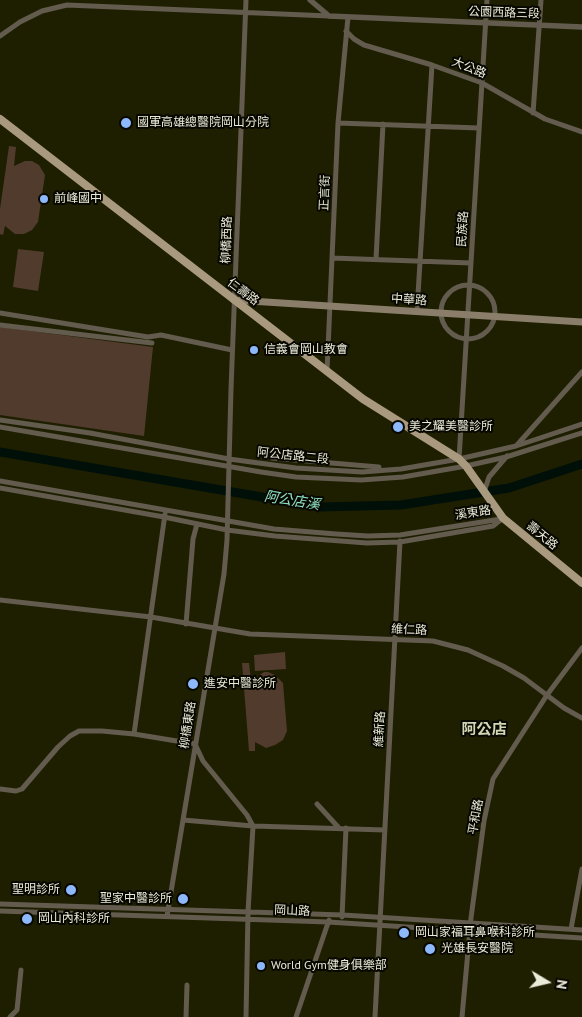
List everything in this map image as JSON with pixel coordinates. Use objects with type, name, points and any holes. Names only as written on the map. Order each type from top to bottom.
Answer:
[{"type":"main road","name":"仁壽路","points":[[0,119],[363,399],[459,459],[484,492]]},
{"type":"main road","name":"中華路","points":[[234,300],[582,322]]},
{"type":"main road","name":"壽天路","points":[[484,492],[503,518],[582,583]]},
{"type":"street","points":[[113,0],[113,7]]},
{"type":"street","name":"柳橋西路","points":[[228,474],[246,0]]},
{"type":"street","points":[[310,0],[329,16]]},
{"type":"street","name":"民族路","points":[[459,459],[487,0]]},
{"type":"street","points":[[533,113],[542,0]]},
{"type":"street","name":"公園西路三段","points":[[0,36],[20,22],[42,11],[54,7],[67,6],[582,26]]},
{"type":"street","name":"正言街","points":[[327,371],[338,122],[348,17]]},
{"type":"street","name":"大公路","points":[[346,31],[354,40],[364,45],[432,65],[482,83],[547,120],[582,132]]},
{"type":"street","points":[[417,311],[432,65]]},
{"type":"street","points":[[338,122],[479,128]]},
{"type":"street","points":[[376,260],[383,124]]},
{"type":"street","points":[[332,258],[471,264]]},
{"type":"street","points":[[470,285],[478,287],[491,298],[495,316],[489,330],[482,336],[466,340],[458,338],[445,327],[441,313],[443,302],[447,295],[461,286],[470,285]]},
{"type":"street","points":[[0,313],[148,337],[161,335],[232,350]]},
{"type":"street","points":[[57,332],[59,322]]},
{"type":"street","points":[[0,324],[152,343]]},
{"type":"street","points":[[484,492],[488,477],[582,372]]},
{"type":"street","name":"阿公店路二段","points":[[0,420],[90,433],[229,459],[296,468],[362,472],[400,469],[459,459],[516,446],[582,424]]},
{"type":"street","name":"阿公店路二段","points":[[0,427],[296,477],[362,480],[402,477],[466,466],[506,457],[582,433]]},
{"type":"street","points":[[88,441],[90,433]]},
{"type":"street","points":[[141,451],[142,442]]},
{"type":"street","points":[[272,458],[379,467]]},
{"type":"street","name":"柳橋東路","points":[[168,909],[224,574],[228,474]]},
{"type":"street","name":"溪東路","points":[[0,481],[274,529],[336,534],[400,535],[503,518]]},
{"type":"street","name":"溪東路","points":[[0,488],[227,530],[367,544],[400,542],[492,526],[503,518]]},
{"type":"street","points":[[134,734],[166,509]]},
{"type":"street","points":[[186,624],[193,539],[197,524]]},
{"type":"street","name":"維新路","points":[[375,1017],[400,535]]},
{"type":"street","name":"維仁路","points":[[0,600],[151,618],[250,634],[432,641],[468,650],[524,678],[564,708],[582,718]]},
{"type":"street","name":"平和路","points":[[462,1017],[470,924],[484,822],[493,779],[547,695],[582,648]]},
{"type":"street","points":[[0,790],[22,789],[70,736],[80,732],[102,731],[134,734],[195,744],[203,761],[247,815],[253,826],[248,912],[246,1017]]},
{"type":"street","points":[[317,804],[339,828]]},
{"type":"street","points":[[183,820],[253,826],[385,830]]},
{"type":"street","points":[[342,923],[346,828]]},
{"type":"street","points":[[571,929],[582,869]]},
{"type":"street","name":"岡山路","points":[[0,904],[330,915],[582,930]]},
{"type":"street","points":[[167,916],[168,909]]},
{"type":"street","name":"岡山路","points":[[0,911],[328,922],[582,938]]},
{"type":"street","points":[[296,1017],[330,915]]},
{"type":"street","points":[[10,1017],[17,1010],[20,970]]},
{"type":"street","points":[[186,1017],[187,985]]},
{"type":"shaded area","points":[[9,146],[16,147],[14,166],[25,161],[32,161],[39,165],[45,175],[38,222],[32,230],[24,234],[15,234],[5,226],[3,235],[0,234],[0,209]]},
{"type":"shaded area","points":[[18,249],[44,252],[38,291],[13,287]]},
{"type":"shaded area","points":[[0,327],[153,347],[144,436],[0,415]]},
{"type":"shaded area","points":[[285,652],[286,669],[255,671],[254,655]]},
{"type":"shaded area","points":[[242,663],[249,663],[251,681],[264,672],[268,672],[275,675],[283,683],[287,731],[283,740],[275,745],[266,748],[255,742],[255,751],[249,751]]},
{"type":"waterway","name":"阿公店溪","points":[[0,452],[320,507],[401,505],[509,488],[582,464]]},
{"type":"place","name":"國軍高雄總醫院岡山分院","points":[[126,123]]},
{"type":"place","name":"前峰國中","points":[[44,199]]},
{"type":"place","name":"信義會岡山教會","points":[[254,350]]},
{"type":"place","name":"美之耀美醫診所","points":[[398,427]]},
{"type":"place","name":"進安中醫診所","points":[[193,684]]},
{"type":"place","name":"聖明診所","points":[[71,890]]},
{"type":"place","name":"聖家中醫診所","points":[[183,899]]},
{"type":"place","name":"岡山內科診所","points":[[27,919]]},
{"type":"place","name":"岡山家福耳鼻喉科診所","points":[[404,933]]},
{"type":"place","name":"光雄長安醫院","points":[[430,949]]},
{"type":"place","name":"World Gym健身俱樂部","points":[[261,966]]},
{"type":"district","name":"阿公店","points":[[484,730]]}]
